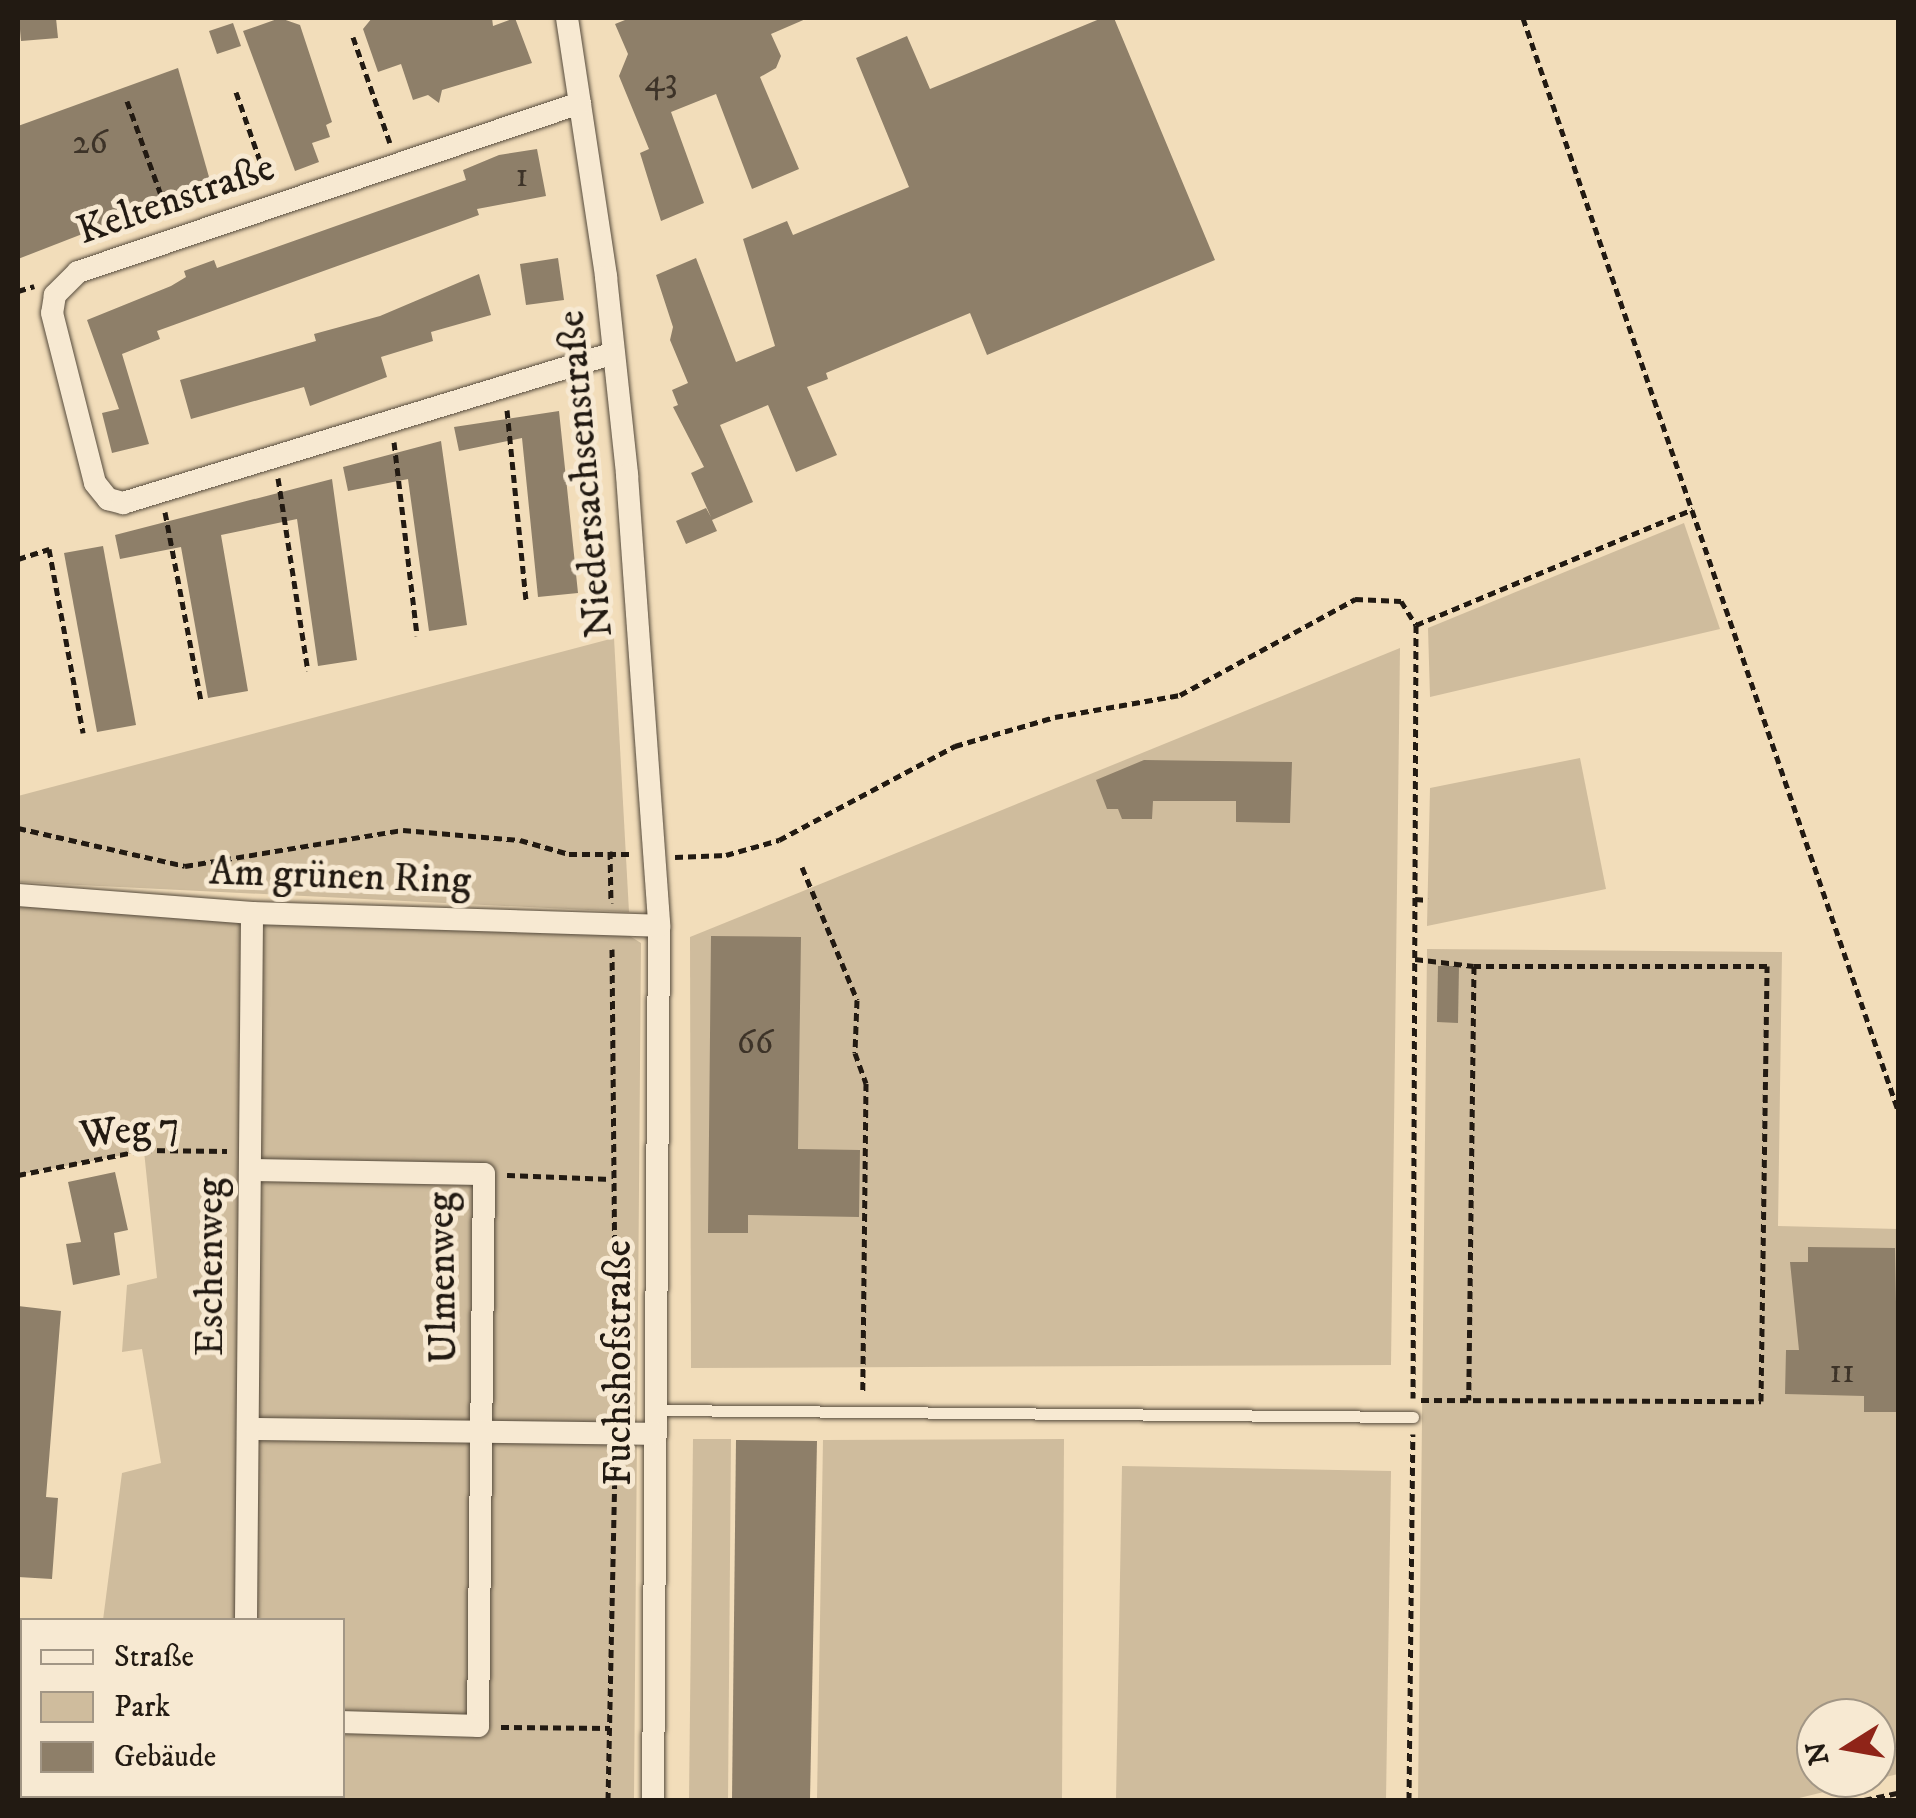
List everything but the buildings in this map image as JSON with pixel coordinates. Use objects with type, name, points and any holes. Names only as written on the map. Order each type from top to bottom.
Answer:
[{"type":"street","name":"Niedersachsenstraße","points":[[567,18],[614,353],[659,926]]},
{"type":"street","name":"Keltenstraße","points":[[580,103],[78,272],[55,295],[52,313],[95,483],[108,499],[124,503],[161,495],[614,353]]},
{"type":"street","name":"Am grünen Ring","points":[[18,896],[252,913],[659,926]]},
{"type":"street","name":"Eschenweg","points":[[246,1618],[252,913]]},
{"type":"street","name":"Fuchshofstraße","points":[[653,1800],[659,926]]},
{"type":"street","name":"Ulmenweg","points":[[250,1160],[484,1174],[478,1726]]},
{"type":"street","points":[[248,1430],[656,1434]]},
{"type":"street","points":[[345,1722],[478,1726]]},
{"type":"lane","points":[[656,1410],[1413,1417]]},
{"type":"path","points":[[1523,18],[1898,1110]]},
{"type":"path","points":[[353,37],[397,164]]},
{"type":"path","points":[[236,92],[275,206]]},
{"type":"path","points":[[127,100],[176,239]]},
{"type":"path","points":[[504,387],[526,601]]},
{"type":"path","points":[[392,424],[417,636]]},
{"type":"path","points":[[275,460],[308,670]]},
{"type":"path","points":[[161,495],[202,700]]},
{"type":"path","points":[[1416,624],[1693,509]]},
{"type":"path","points":[[18,558],[49,549],[83,733]]},
{"type":"path","points":[[18,828],[185,866],[403,830],[520,840],[569,854],[610,851],[655,858],[726,855],[780,840],[980,737],[1180,695],[1355,599],[1401,601],[1416,624],[1409,1800]]},
{"type":"path","points":[[608,1800],[616,1433],[610,851]]},
{"type":"path","points":[[802,867],[857,1000],[854,1052],[866,1083],[862,1410]]},
{"type":"path","points":[[1415,899],[1428,900]]},
{"type":"path","points":[[1412,1400],[1761,1401],[1767,966],[1474,966],[1415,960]]},
{"type":"path","points":[[1469,1400],[1474,966]]},
{"type":"path","name":"Weg 7","points":[[18,1175],[144,1150],[250,1160]]},
{"type":"path","points":[[484,1174],[612,1179]]},
{"type":"path","points":[[478,1726],[610,1728]]},
{"type":"path","points":[[1864,1800],[1898,1792]]},
{"type":"green space","points":[[1684,523],[1720,629],[1430,697],[1428,628]]},
{"type":"green space","points":[[614,638],[629,912],[18,882],[18,796]]},
{"type":"green space","points":[[1400,648],[1391,1365],[691,1368],[690,937]]},
{"type":"green space","points":[[1580,758],[1606,889],[1427,926],[1430,788]]},
{"type":"green space","points":[[18,895],[612,925],[641,943],[634,1800],[100,1800],[345,1798],[345,1618],[103,1618],[122,1473],[161,1463],[142,1349],[122,1352],[127,1285],[157,1278],[144,1151],[18,1175]]},
{"type":"green space","points":[[1427,949],[1782,952],[1778,1226],[1898,1229],[1898,1774],[1896,1698],[1796,1698],[1796,1798],[1799,1798],[1418,1800]]},
{"type":"green space","points":[[693,1439],[731,1439],[728,1800],[689,1800]]},
{"type":"green space","points":[[1064,1439],[1062,1800],[817,1800],[823,1440]]},
{"type":"green space","points":[[1122,1466],[1391,1471],[1386,1800],[1116,1800]]}]
